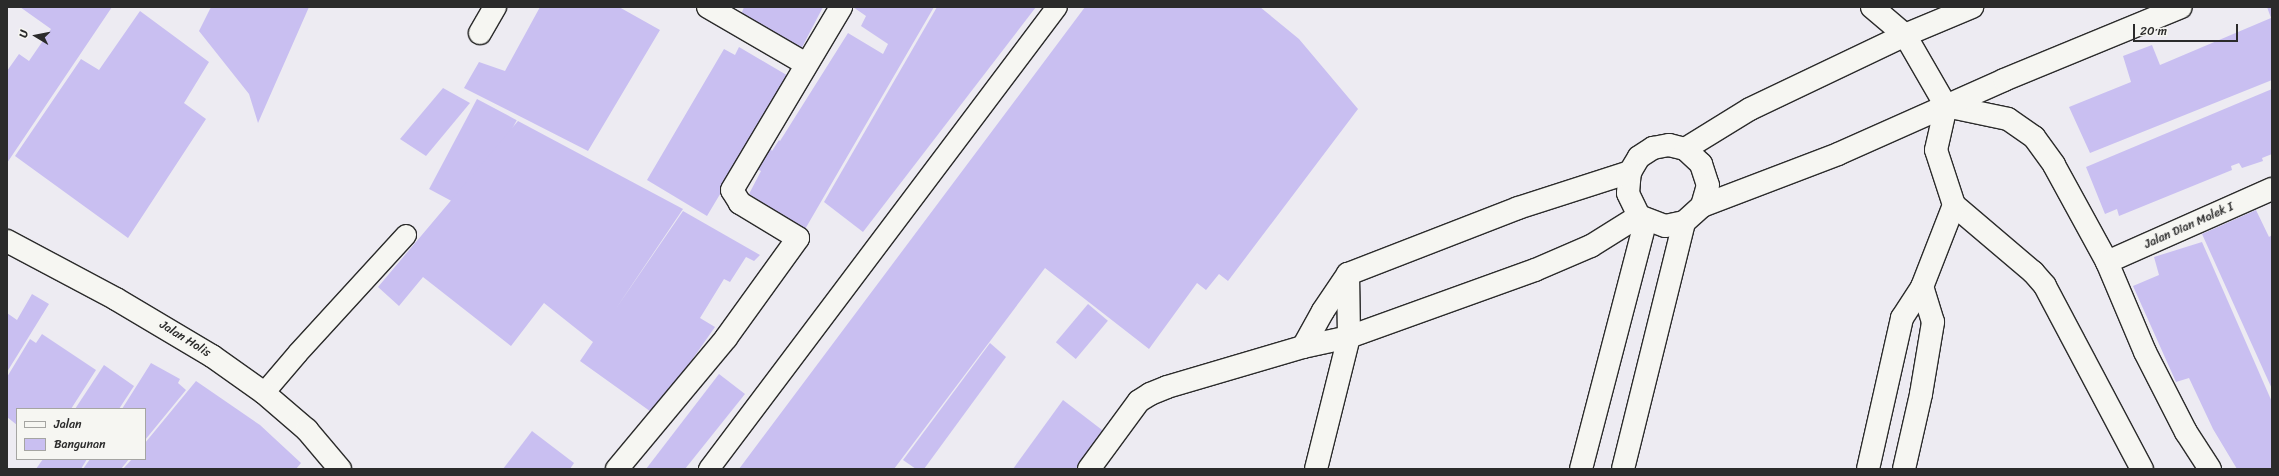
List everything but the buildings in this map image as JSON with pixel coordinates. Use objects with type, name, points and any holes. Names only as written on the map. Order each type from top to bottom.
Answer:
[{"type":"street","points":[[480,33],[495,7]]},
{"type":"street","points":[[708,7],[806,64]]},
{"type":"street","points":[[617,469],[726,338],[798,238],[740,203],[732,190],[841,7]]},
{"type":"street","points":[[1872,7],[1905,35],[1946,106],[1936,150],[1954,205],[2033,272],[2045,286],[2142,469]]},
{"type":"street","points":[[1685,149],[1750,109],[1905,35],[1972,7]]},
{"type":"street","points":[[1702,206],[1708,185],[1701,164],[1685,149],[1669,145],[1653,148],[1639,157],[1630,172],[1628,193],[1643,218],[1665,226],[1684,222],[1702,206],[1838,154],[1946,106],[2181,7]]},
{"type":"street","points":[[1946,106],[2008,119],[2034,137],[2054,165],[2107,262],[2145,352],[2186,432],[2210,469]]},
{"type":"street","points":[[1304,347],[1323,311],[1348,274],[1518,208],[1630,172]]},
{"type":"street","name":"Jalan Dian Molek I","points":[[2107,262],[2272,189]]},
{"type":"street","points":[[1868,469],[1902,318],[1922,287],[1954,205]]},
{"type":"street","points":[[1089,469],[1139,402],[1150,394],[1167,387],[1304,347],[1349,337],[1535,270],[1591,246],[1643,218]]},
{"type":"street","points":[[1581,469],[1643,218]]},
{"type":"street","points":[[1623,469],[1684,222]]},
{"type":"street","name":"Jalan Holis","points":[[7,241],[160,324],[212,356],[264,393],[307,430],[340,469]]},
{"type":"street","points":[[1316,469],[1349,337],[1348,274]]},
{"type":"street","points":[[1904,469],[1921,394],[1933,322],[1922,287]]},
{"type":"lane","points":[[709,469],[1057,7]]},
{"type":"lane","points":[[264,393],[298,353],[406,235]]}]
